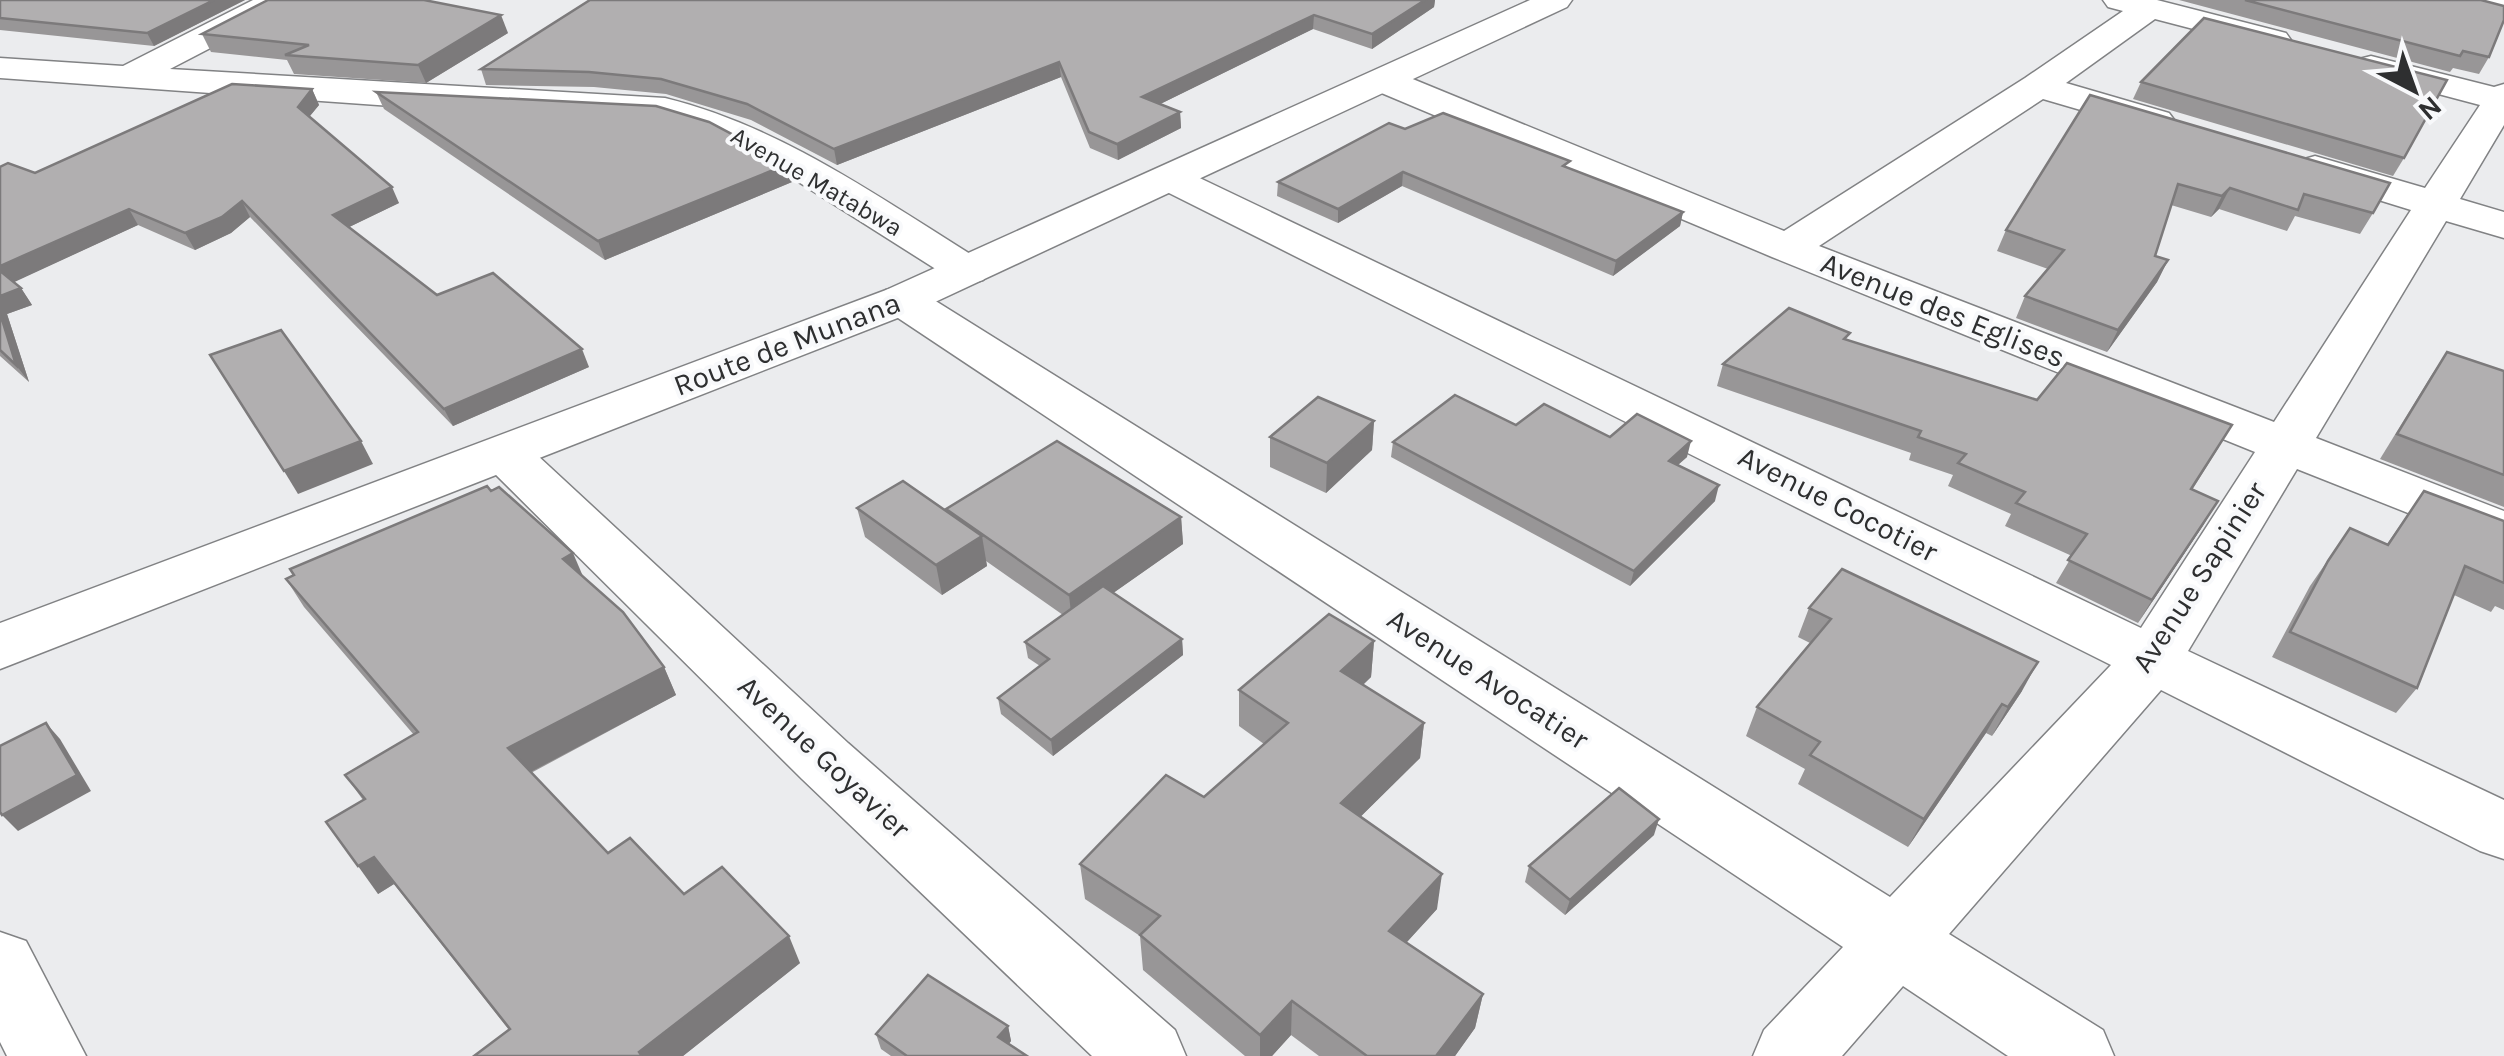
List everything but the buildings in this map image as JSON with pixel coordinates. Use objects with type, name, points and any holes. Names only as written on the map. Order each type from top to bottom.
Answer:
[{"type":"street","points":[[128,76],[278,0]]},
{"type":"street","name":"Route de Munana","points":[[0,647],[902,300],[1385,82],[1556,0]]},
{"type":"street","points":[[2488,0],[2504,4]]},
{"type":"street","points":[[1787,248],[2038,86],[2134,4],[2298,46]]},
{"type":"street","points":[[2335,56],[2504,99]]},
{"type":"street","points":[[434,98],[490,66]]},
{"type":"street","name":"Avenue Matabwa","points":[[0,68],[434,98],[562,101],[665,109],[728,128],[782,154],[968,271]]},
{"type":"street","name":"Avenue des Eglises","points":[[1385,82],[1787,248],[2504,532]]},
{"type":"street","points":[[2038,86],[2190,132]]},
{"type":"street","name":"Avenue Sapinier","points":[[1792,1056],[2151,660],[2504,99]]},
{"type":"street","points":[[2285,160],[2504,225]]},
{"type":"street","name":"Avenue Cocotier","points":[[1171,179],[1566,368],[2504,831]]},
{"type":"street","name":"Avenue Avocatier","points":[[902,300],[2075,1056]]},
{"type":"street","name":"Avenue Goyavier","points":[[505,454],[825,760],[1147,1056]]},
{"type":"street","points":[[0,966],[47,1056]]}]
